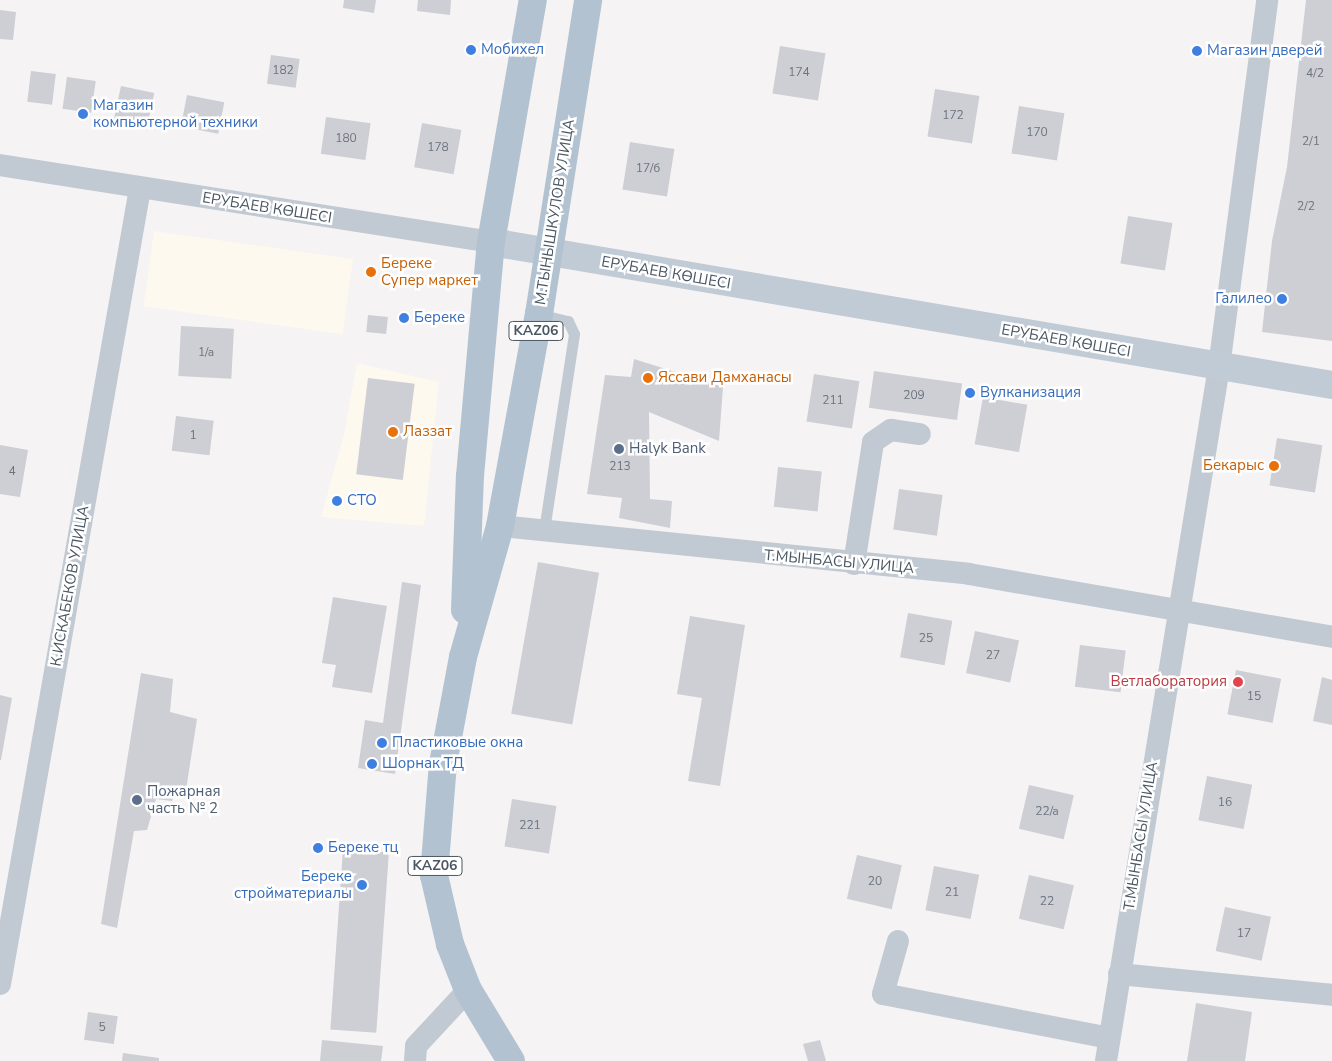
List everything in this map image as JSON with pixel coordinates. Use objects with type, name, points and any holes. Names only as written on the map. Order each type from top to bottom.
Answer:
[{"type":"main road","name":"М.ТЫНЫШКУЛОВ УЛИЦА","points":[[463,657],[470,476],[491,242],[534,0]]},
{"type":"main road","name":"М.ТЫНЫШКУЛОВ УЛИЦА","points":[[511,1061],[468,990],[450,944],[434,875],[443,764],[463,657],[500,526],[539,314],[588,0]]},
{"type":"main road","name":"ЕРУБАЕВ КӨШЕСІ","points":[[491,242],[1332,385]]},
{"type":"street","points":[[1178,610],[1219,367],[1267,0]]},
{"type":"street","name":"ЕРУБАЕВ КӨШЕСІ","points":[[0,165],[491,242]]},
{"type":"street","name":"К.ИСКАБЕКОВ УЛИЦА","points":[[0,984],[140,188]]},
{"type":"street","points":[[854,564],[873,442],[891,430],[920,434]]},
{"type":"street","name":"Т.МЫНБАСЫ УЛИЦА","points":[[500,526],[854,564],[969,574],[1332,637]]},
{"type":"street","name":"Т.МЫНБАСЫ УЛИЦА","points":[[1106,1061],[1178,610]]},
{"type":"street","points":[[898,941],[883,994],[1109,1038]]},
{"type":"street","points":[[1119,974],[1332,995]]},
{"type":"street","points":[[415,1061],[416,1046],[468,990]]},
{"type":"lane","points":[[539,314],[568,321],[574,334],[544,530]]},
{"type":"shaded area","points":[[154,231],[353,259],[342,334],[143,306]]},
{"type":"shaded area","points":[[357,363],[439,382],[424,526],[321,517],[344,434]]},
{"type":"building","points":[[344,0],[376,0],[374,13],[343,8]]},
{"type":"building","points":[[418,0],[451,0],[450,15],[417,11]]},
{"type":"building","points":[[1306,0],[1332,0],[1332,341],[1262,332],[1272,241],[1287,167]]},
{"type":"building","points":[[0,10],[16,12],[13,40],[0,39]]},
{"type":"building","points":[[780,46],[825,53],[818,101],[772,93]]},
{"type":"building","points":[[271,55],[300,59],[296,88],[267,84]]},
{"type":"building","points":[[31,71],[56,74],[52,105],[27,102]]},
{"type":"building","points":[[67,77],[96,81],[91,113],[63,109]]},
{"type":"building","points":[[121,86],[154,93],[147,126],[114,119]]},
{"type":"building","points":[[935,89],[979,96],[972,143],[927,136]]},
{"type":"building","points":[[187,95],[224,102],[218,134],[181,126]]},
{"type":"building","points":[[1019,106],[1064,113],[1057,161],[1011,153]]},
{"type":"building","points":[[326,117],[371,123],[365,160],[321,154]]},
{"type":"building","points":[[422,123],[461,130],[454,174],[414,167]]},
{"type":"building","points":[[630,142],[674,149],[667,196],[622,189]]},
{"type":"building","points":[[1128,216],[1172,223],[1165,270],[1120,263]]},
{"type":"building","points":[[368,315],[388,317],[386,334],[366,332]]},
{"type":"building","points":[[181,326],[234,329],[231,379],[178,376]]},
{"type":"building","points":[[634,359],[723,387],[719,441],[649,412],[650,499],[672,501],[670,528],[619,518],[622,498],[587,494],[605,375],[631,377]]},
{"type":"building","points":[[874,371],[962,383],[957,420],[869,408]]},
{"type":"building","points":[[814,374],[859,381],[852,429],[806,421]]},
{"type":"building","points":[[368,378],[415,384],[403,480],[356,474]]},
{"type":"building","points":[[983,397],[1027,405],[1019,452],[975,444]]},
{"type":"building","points":[[176,416],[214,421],[209,455],[172,451]]},
{"type":"building","points":[[1277,438],[1322,445],[1315,493],[1269,485]]},
{"type":"building","points":[[0,445],[28,450],[20,497],[0,494]]},
{"type":"building","points":[[778,467],[822,472],[818,511],[774,507]]},
{"type":"building","points":[[899,489],[943,495],[937,536],[893,530]]},
{"type":"building","points":[[538,562],[599,573],[572,724],[511,714]]},
{"type":"building","points":[[402,582],[421,585],[395,774],[358,768],[365,720],[383,723]]},
{"type":"building","points":[[333,597],[387,606],[372,693],[332,687],[336,665],[322,663]]},
{"type":"building","points":[[908,613],[952,621],[945,665],[900,657]]},
{"type":"building","points":[[690,616],[745,625],[720,786],[688,781],[702,698],[677,694]]},
{"type":"building","points":[[975,631],[1019,640],[1010,682],[966,673]]},
{"type":"building","points":[[1080,645],[1126,651],[1121,692],[1075,687]]},
{"type":"building","points":[[1236,670],[1281,679],[1273,723],[1227,714]]},
{"type":"building","name":"Пожарная часть № 2","points":[[141,673],[173,679],[170,712],[197,719],[186,790],[176,788],[172,801],[156,799],[147,830],[134,831],[117,928],[101,924]]},
{"type":"building","points":[[1322,677],[1332,680],[1332,725],[1313,721]]},
{"type":"building","points":[[0,695],[12,698],[1,760],[0,760]]},
{"type":"building","points":[[1207,776],[1252,785],[1244,829],[1198,820]]},
{"type":"building","points":[[1029,785],[1074,795],[1064,839],[1019,829]]},
{"type":"building","points":[[512,799],[556,806],[549,853],[504,846]]},
{"type":"building","points":[[343,849],[389,852],[376,1033],[330,1030]]},
{"type":"building","points":[[857,855],[902,865],[892,909],[847,899]]},
{"type":"building","points":[[934,866],[979,875],[971,919],[925,910]]},
{"type":"building","points":[[1029,875],[1074,885],[1064,929],[1019,919]]},
{"type":"building","points":[[1225,907],[1271,917],[1262,961],[1216,951]]},
{"type":"building","points":[[1196,1003],[1252,1012],[1245,1061],[1187,1061]]},
{"type":"building","points":[[88,1012],[118,1016],[114,1044],[84,1040]]},
{"type":"building","points":[[322,1040],[383,1046],[381,1061],[320,1061]]},
{"type":"building","points":[[820,1040],[826,1061],[808,1061],[803,1044]]},
{"type":"building","points":[[123,1053],[159,1058],[159,1061],[122,1061]]},
{"type":"place","name":"Мобихел","points":[[471,50]]},
{"type":"place","name":"Магазин дверей","points":[[1197,51]]},
{"type":"place","name":"Магазин компьютерной техники","points":[[83,114]]},
{"type":"place","name":"Береке Супер маркет","points":[[371,272]]},
{"type":"place","name":"Галилео","points":[[1282,299]]},
{"type":"place","name":"Береке","points":[[404,318]]},
{"type":"place","name":"Яссави Дамханасы","points":[[648,378]]},
{"type":"place","name":"Вулканизация","points":[[970,393]]},
{"type":"place","name":"Лаззат","points":[[393,432]]},
{"type":"place","name":"Halyk Bank","points":[[619,449]]},
{"type":"place","name":"Бекарыс","points":[[1274,466]]},
{"type":"place","name":"СТО","points":[[337,501]]},
{"type":"place","name":"Ветлаборатория","points":[[1238,682]]},
{"type":"place","name":"Пластиковые окна","points":[[382,743]]},
{"type":"place","name":"Шорнак ТД","points":[[372,764]]},
{"type":"place","name":"Пожарная часть № 2","points":[[137,800]]},
{"type":"place","name":"Береке тц","points":[[318,848]]},
{"type":"place","name":"Береке стройматериалы","points":[[362,885]]}]
